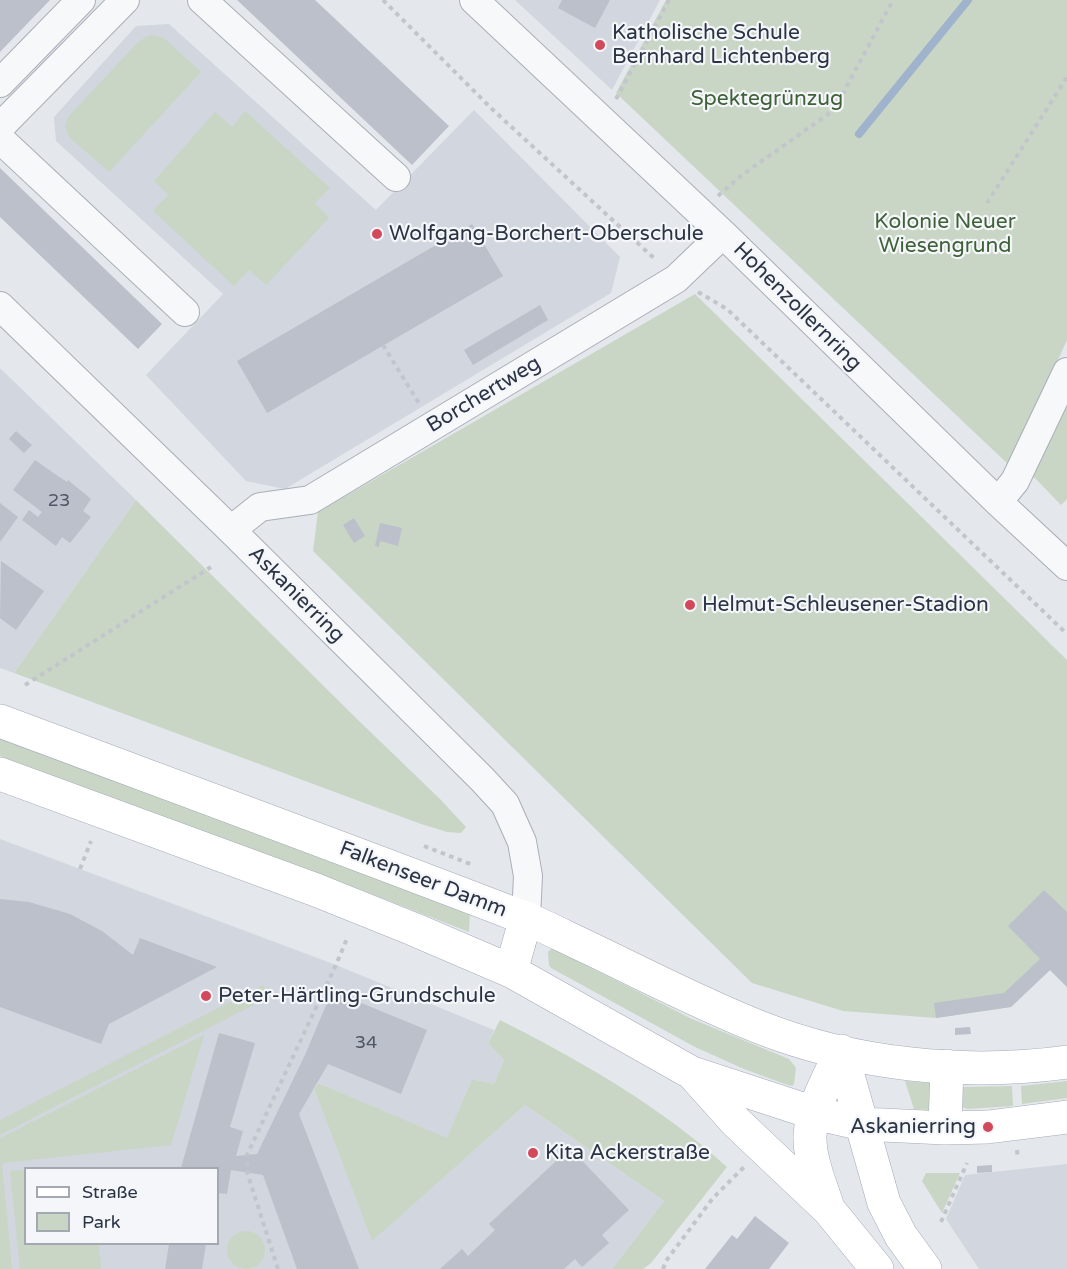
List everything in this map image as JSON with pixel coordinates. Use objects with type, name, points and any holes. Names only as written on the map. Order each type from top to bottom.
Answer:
[{"type":"main road","name":"Falkenseer Damm","points":[[0,721],[526,918],[677,991],[760,1028],[841,1051],[891,1061],[947,1066],[1005,1067],[1067,1062]]},
{"type":"main road","points":[[0,774],[316,890],[511,971],[692,1073],[814,1113],[862,1124],[945,1128],[988,1127],[1067,1117]]},
{"type":"main road","points":[[511,971],[526,918]]},
{"type":"main road","points":[[829,1210],[818,1178],[810,1136],[814,1113],[841,1051]]},
{"type":"main road","points":[[841,1051],[884,1203],[901,1236],[925,1269]]},
{"type":"main road","points":[[945,1128],[947,1066]]},
{"type":"main road","points":[[692,1073],[736,1122],[829,1210],[877,1269]]},
{"type":"street","points":[[0,83],[81,0]]},
{"type":"street","points":[[0,127],[124,0]]},
{"type":"street","points":[[202,0],[396,177]]},
{"type":"street","name":"Hohenzollernring","points":[[474,0],[723,234],[998,502],[1067,566]]},
{"type":"street","points":[[0,139],[185,312]]},
{"type":"street","name":"Borchertweg","points":[[231,530],[261,507],[310,500],[670,273],[723,234]]},
{"type":"street","name":"Askanierring","points":[[0,306],[231,530],[505,804],[522,842],[528,876],[526,918]]},
{"type":"street","points":[[998,502],[1015,481],[1067,372]]},
{"type":"path","points":[[383,0],[492,109],[670,273],[727,309],[1067,634]]},
{"type":"path","points":[[616,99],[669,0]]},
{"type":"path","points":[[717,196],[742,175],[834,110],[893,0]]},
{"type":"path","points":[[987,203],[1067,77]]},
{"type":"path","points":[[383,345],[425,413]]},
{"type":"path","points":[[25,685],[211,567]]},
{"type":"path","points":[[80,869],[91,841]]},
{"type":"path","points":[[278,1269],[247,1172],[247,1155],[348,936]]},
{"type":"path","points":[[941,1222],[967,1163]]},
{"type":"path","points":[[663,1269],[666,1261],[713,1198],[746,1165]]},
{"type":"shaded area","name":"Katholische Schule Bernhard Lichtenberg","points":[[515,0],[660,0],[612,90]]},
{"type":"shaded area","name":"Wolfgang-Borchert-Oberschule","points":[[169,24],[376,210],[474,110],[620,257],[611,293],[285,489],[246,481],[146,375],[223,294],[56,141],[54,117],[136,26]]},
{"type":"shaded area","points":[[0,368],[136,500],[14,673],[0,668]]},
{"type":"shaded area","points":[[0,839],[336,965],[494,1030],[488,1043],[504,1060],[494,1084],[472,1079],[447,1139],[318,1083],[314,1089],[372,1240],[525,1105],[664,1201],[612,1269],[0,1269]]},
{"type":"shaded area","points":[[1067,1164],[1067,1269],[979,1269],[946,1219],[965,1175]]},
{"type":"green space","name":"Kolonie Neuer Wiesengrund","points":[[666,0],[1067,0],[1067,340],[1010,466],[616,93]]},
{"type":"green space","points":[[150,35],[164,38],[201,72],[109,172],[69,137],[65,126],[68,117],[138,42]]},
{"type":"green space","points":[[245,111],[330,188],[315,203],[329,218],[266,285],[249,270],[234,286],[153,211],[168,195],[154,181],[215,112],[232,127]]},
{"type":"green space","name":"Helmut-Schleusener-Stadion","points":[[695,294],[1067,660],[1067,987],[1050,970],[1011,1007],[936,1018],[843,1011],[752,983],[313,551],[318,512]]},
{"type":"green space","points":[[1067,403],[1067,499],[1061,505],[1032,475]]},
{"type":"green space","points":[[136,500],[441,800],[466,827],[461,833],[447,832],[421,824],[14,673]]},
{"type":"green space","points":[[0,736],[470,911],[469,932],[0,756]]},
{"type":"green space","points":[[552,948],[692,1019],[789,1059],[796,1068],[794,1084],[792,1086],[782,1083],[744,1069],[695,1047],[551,968],[548,952]]},
{"type":"green space","points":[[263,985],[269,997],[0,1135],[0,1120]]},
{"type":"green space","points":[[500,1020],[590,1068],[647,1104],[727,1167],[651,1263],[643,1269],[612,1269],[664,1201],[525,1105],[372,1241],[314,1089],[318,1083],[447,1138],[472,1079],[494,1084],[504,1060],[488,1043]]},
{"type":"green space","points":[[204,1035],[171,1145],[2,1163],[12,1269],[0,1269],[0,1138]]},
{"type":"green space","points":[[905,1081],[931,1083],[930,1110],[914,1109]]},
{"type":"green space","points":[[1067,1081],[1067,1098],[1022,1104],[1021,1086]]},
{"type":"green space","points":[[1012,1086],[1013,1106],[968,1109],[962,1107],[961,1089],[964,1087]]},
{"type":"green space","points":[[24,1170],[24,1245],[99,1245],[101,1269],[20,1269],[10,1171]]},
{"type":"green space","points":[[926,1173],[960,1173],[942,1213],[922,1181]]},
{"type":"green space","points":[[246,1231],[260,1236],[265,1250],[260,1264],[246,1269],[232,1264],[227,1250],[232,1236]]},
{"type":"building","points":[[0,0],[50,0],[0,52]]},
{"type":"building","points":[[237,0],[315,0],[449,126],[412,165]]},
{"type":"building","points":[[562,0],[610,0],[595,28],[558,8]]},
{"type":"building","points":[[0,168],[162,324],[138,349],[0,217]]},
{"type":"building","points":[[472,224],[503,276],[267,413],[237,361]]},
{"type":"building","points":[[540,305],[548,320],[473,365],[464,350]]},
{"type":"building","points":[[16,431],[32,445],[24,453],[9,439]]},
{"type":"building","points":[[35,460],[67,482],[68,480],[91,499],[83,511],[91,517],[70,543],[62,537],[56,546],[22,520],[29,510],[38,517],[42,512],[13,490]]},
{"type":"building","points":[[0,503],[18,517],[0,542]]},
{"type":"building","points":[[354,518],[365,536],[354,543],[343,525]]},
{"type":"building","points":[[380,523],[402,528],[398,546],[380,541],[379,547],[375,546]]},
{"type":"building","points":[[1,561],[44,591],[16,630],[0,618]]},
{"type":"building","points":[[1044,890],[1067,912],[1067,987],[1050,970],[1011,1007],[936,1018],[934,1003],[1004,993],[1040,959],[1008,926]]},
{"type":"building","points":[[0,899],[29,902],[70,914],[102,931],[133,955],[140,938],[217,967],[109,1024],[101,1044],[0,1007]]},
{"type":"building","points":[[332,991],[427,1030],[401,1094],[328,1064],[299,1114],[359,1269],[297,1269],[263,1175],[231,1170],[227,1194],[219,1193],[219,1167],[181,1167],[219,1033],[255,1043],[230,1127],[243,1131],[236,1156],[257,1154],[305,1055]]},
{"type":"building","points":[[970,1027],[971,1034],[955,1035],[955,1028]]},
{"type":"building","points":[[570,1148],[629,1210],[602,1235],[609,1243],[582,1267],[575,1259],[564,1269],[440,1269],[462,1249],[468,1256],[495,1230],[489,1224]]},
{"type":"building","points":[[992,1165],[992,1172],[977,1173],[977,1166]]},
{"type":"building","points":[[755,1216],[789,1243],[769,1269],[705,1269],[732,1235],[737,1239]]},
{"type":"building","points":[[169,1245],[206,1245],[202,1269],[165,1269]]},
{"type":"waterway","points":[[859,134],[968,0]]},
{"type":"place","name":"Katholische Schule Bernhard Lichtenberg","points":[[600,45]]},
{"type":"place","name":"Wolfgang-Borchert-Oberschule","points":[[377,234]]},
{"type":"place","name":"Helmut-Schleusener-Stadion","points":[[690,605]]},
{"type":"place","name":"Peter-Härtling-Grundschule","points":[[206,996]]},
{"type":"place","name":"Askanierring","points":[[988,1127]]},
{"type":"place","name":"Kita Ackerstraße","points":[[533,1153]]},
{"type":"park label","name":"Spektegrünzug","points":[[767,99]]}]
